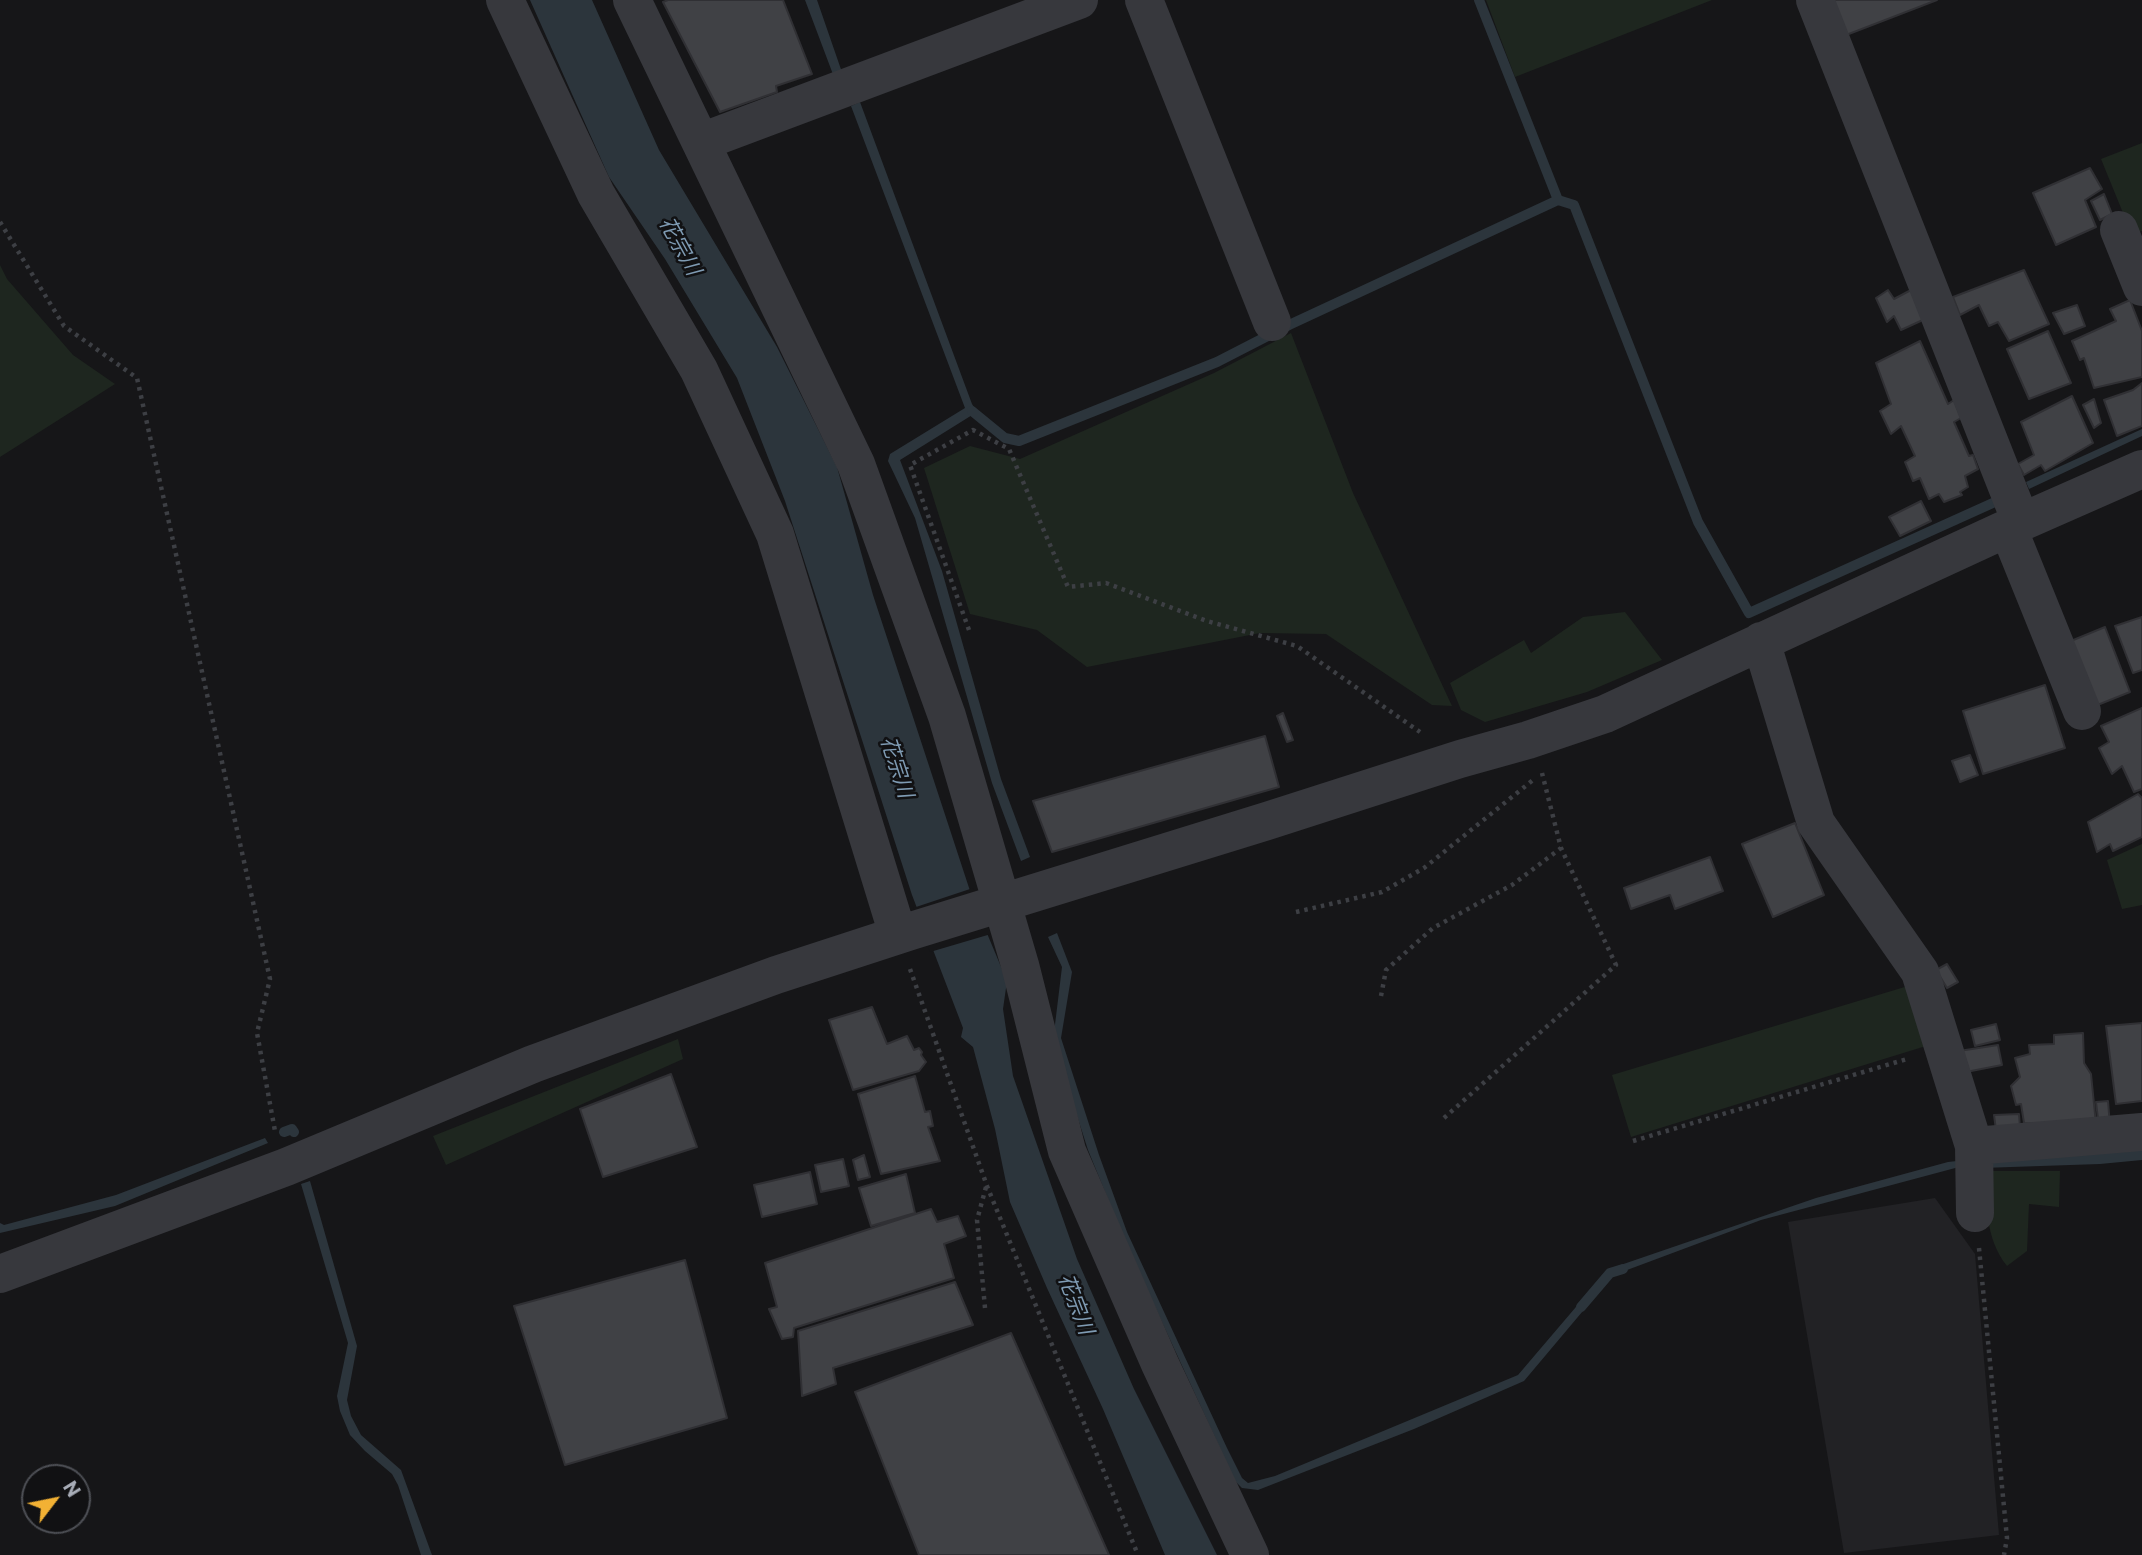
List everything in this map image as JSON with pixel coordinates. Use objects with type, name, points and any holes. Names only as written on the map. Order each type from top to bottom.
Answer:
[{"type":"street","points":[[505,0],[596,194],[699,370],[775,534],[905,933]]},
{"type":"street","points":[[632,0],[856,464],[947,716],[997,906],[1020,965],[1067,1152],[1160,1364],[1250,1555]]},
{"type":"street","points":[[701,142],[1079,0]]},
{"type":"street","points":[[1144,0],[1272,322]]},
{"type":"street","points":[[1815,0],[2015,525],[2081,711]]},
{"type":"street","points":[[2119,230],[2142,287]]},
{"type":"street","points":[[0,1274],[286,1167],[533,1064],[776,975],[1460,759],[1535,756],[1605,714],[2142,469]]},
{"type":"street","points":[[1761,641],[1816,823],[1920,972],[1974,1146],[1975,1213]]},
{"type":"street","points":[[1974,1146],[2142,1132]]},
{"type":"path","points":[[0,222],[64,326],[137,378],[270,979],[257,1033],[277,1143],[286,1167]]},
{"type":"path","points":[[969,630],[910,465],[974,430],[1009,449],[1068,587],[1106,583],[1208,621],[1297,646],[1421,732]]},
{"type":"path","points":[[1296,912],[1382,892],[1424,868],[1535,756],[1561,848],[1616,965],[1444,1118]]},
{"type":"path","points":[[1381,996],[1387,970],[1433,928],[1512,885],[1561,848]]},
{"type":"path","points":[[905,933],[987,1186],[1138,1555]]},
{"type":"path","points":[[1633,1141],[1944,1048]]},
{"type":"path","points":[[985,1308],[977,1220],[987,1186]]},
{"type":"path","points":[[1975,1213],[2007,1538],[2004,1555]]},
{"type":"shaded area","points":[[1486,0],[1712,0],[1515,77]]},
{"type":"shaded area","points":[[2142,143],[2142,231],[2132,235],[2101,159]]},
{"type":"shaded area","points":[[0,265],[7,279],[73,355],[115,384],[0,457]]},
{"type":"shaded area","points":[[1291,333],[1353,493],[1452,706],[1432,705],[1326,634],[1260,633],[1087,667],[1037,630],[970,614],[924,468],[970,446],[1020,459],[1214,373]]},
{"type":"shaded area","points":[[1625,612],[1662,660],[1587,692],[1485,722],[1461,710],[1450,683],[1524,640],[1531,653],[1583,617]]},
{"type":"shaded area","points":[[2142,844],[2142,905],[2122,909],[2107,860]]},
{"type":"shaded area","points":[[1908,986],[1926,1046],[1631,1137],[1612,1075]]},
{"type":"shaded area","points":[[678,1039],[683,1059],[446,1165],[433,1136]]},
{"type":"shaded area","points":[[1984,1171],[2060,1171],[2059,1207],[2029,1204],[2027,1251],[2007,1266],[1991,1233]]},
{"type":"shaded area","points":[[1935,1198],[1975,1254],[1999,1535],[1844,1553],[1788,1222]]},
{"type":"water","name":"花宗川","points":[[530,0],[592,0],[659,150],[777,347],[837,467],[873,595],[973,900],[1007,981],[1003,1009],[1013,1076],[1077,1259],[1134,1389],[1217,1555],[1165,1555],[1103,1409],[1047,1288],[1010,1202],[995,1129],[973,1047],[961,1037],[963,1028],[912,895],[785,501],[737,378],[665,259],[609,177]]},
{"type":"water","points":[[805,0],[817,0],[845,81],[837,85]]},
{"type":"water","points":[[860,102],[977,412],[900,460],[942,571],[1001,779],[1030,857],[1021,861],[992,783],[915,518],[888,461],[890,454],[965,408],[851,106]]},
{"type":"water","points":[[2142,429],[2142,436],[2029,489],[2026,482]]},
{"type":"water","points":[[1057,933],[1072,972],[1061,1038],[1099,1155],[1127,1232],[1227,1448],[1242,1478],[1248,1483],[1275,1476],[1518,1375],[1587,1294],[1593,1299],[1524,1381],[1414,1429],[1258,1490],[1242,1488],[1235,1481],[1127,1246],[1088,1150],[1053,1041],[1062,967],[1048,937]]},
{"type":"water","points":[[265,1138],[268,1143],[115,1206],[0,1233],[0,1223],[4,1225],[116,1195]]},
{"type":"water","points":[[2142,1150],[2142,1160],[1982,1168],[1984,1162]]},
{"type":"water","points":[[1957,1161],[1959,1167],[1761,1220],[1611,1276],[1606,1270],[1816,1198]]},
{"type":"water","points":[[310,1181],[357,1346],[347,1400],[351,1416],[361,1435],[401,1470],[432,1555],[421,1555],[392,1474],[350,1435],[340,1411],[337,1396],[348,1343],[301,1184]]},
{"type":"pier","points":[[973,888],[991,934],[930,952],[913,908]]},
{"type":"building","points":[[783,0],[812,74],[776,86],[777,92],[720,112],[663,2]]},
{"type":"building","points":[[1827,0],[1937,0],[1841,37]]},
{"type":"building","points":[[2090,168],[2102,189],[2085,200],[2096,227],[2056,245],[2033,193]]},
{"type":"building","points":[[2104,194],[2112,214],[2100,220],[2091,201]]},
{"type":"building","points":[[2024,270],[2049,324],[2009,341],[1998,322],[1989,326],[1979,305],[1960,315],[1953,297]]},
{"type":"building","points":[[1888,290],[1894,299],[1911,290],[1925,319],[1901,330],[1894,316],[1887,322],[1876,298]]},
{"type":"building","points":[[2130,300],[2142,331],[2142,377],[2094,388],[2084,358],[2080,360],[2072,341],[2116,321],[2110,309]]},
{"type":"building","points":[[2077,305],[2085,326],[2064,334],[2053,313]]},
{"type":"building","points":[[2048,331],[2071,383],[2029,399],[2007,349]]},
{"type":"building","points":[[1920,341],[1948,404],[1954,400],[1961,418],[1954,422],[1969,456],[1973,455],[1978,469],[1965,476],[1968,487],[1960,492],[1962,495],[1944,502],[1939,494],[1929,499],[1920,478],[1913,481],[1905,462],[1915,456],[1901,426],[1891,434],[1880,411],[1891,404],[1876,363]]},
{"type":"building","points":[[2142,383],[2142,426],[2117,436],[2104,400],[2133,390]]},
{"type":"building","points":[[2072,396],[2093,443],[2045,471],[2041,465],[2024,475],[2018,464],[2034,455],[2021,422]]},
{"type":"building","points":[[2094,399],[2101,423],[2094,428],[2083,405]]},
{"type":"building","points":[[1921,501],[1931,521],[1900,536],[1889,517]]},
{"type":"building","points":[[2142,617],[2142,670],[2133,673],[2115,626]]},
{"type":"building","points":[[2105,627],[2130,692],[2095,706],[2066,643]]},
{"type":"building","points":[[2045,685],[2065,748],[1983,774],[1963,711]]},
{"type":"building","points":[[2142,708],[2142,789],[2134,792],[2122,766],[2112,774],[2099,748],[2109,742],[2101,726]]},
{"type":"building","points":[[1283,713],[1293,740],[1287,742],[1277,716]]},
{"type":"building","points":[[1265,736],[1279,787],[1052,852],[1033,801]]},
{"type":"building","points":[[1970,755],[1978,775],[1960,782],[1952,761]]},
{"type":"building","points":[[2138,794],[2142,798],[2142,837],[2113,851],[2110,844],[2097,852],[2088,822]]},
{"type":"building","points":[[1795,823],[1824,895],[1773,917],[1742,844]]},
{"type":"building","points":[[1710,857],[1723,891],[1675,909],[1670,895],[1631,909],[1624,888]]},
{"type":"building","points":[[1947,964],[1958,982],[1947,988],[1936,970]]},
{"type":"building","points":[[872,1007],[887,1044],[907,1036],[914,1050],[919,1048],[922,1052],[926,1062],[919,1071],[853,1090],[829,1020]]},
{"type":"building","points":[[2142,1023],[2142,1101],[2116,1104],[2106,1026]]},
{"type":"building","points":[[1996,1024],[2000,1040],[1975,1046],[1971,1030]]},
{"type":"building","points":[[2083,1033],[2084,1063],[2091,1074],[2096,1124],[2024,1123],[2021,1104],[2016,1105],[2011,1086],[2020,1077],[2015,1058],[2030,1054],[2029,1045],[2054,1044],[2054,1035]]},
{"type":"building","points":[[1998,1045],[2002,1065],[1966,1072],[1959,1051]]},
{"type":"building","points":[[671,1074],[697,1147],[603,1177],[580,1109]]},
{"type":"building","points":[[915,1076],[925,1112],[930,1111],[933,1126],[928,1127],[940,1161],[881,1174],[858,1094]]},
{"type":"building","points":[[2108,1101],[2110,1126],[2099,1127],[2096,1102]]},
{"type":"building","points":[[2019,1114],[2020,1128],[1996,1130],[1994,1115]]},
{"type":"building","points":[[864,1155],[870,1177],[858,1180],[853,1160]]},
{"type":"building","points":[[843,1159],[849,1186],[821,1192],[815,1165]]},
{"type":"building","points":[[810,1172],[817,1204],[762,1217],[754,1185]]},
{"type":"building","points":[[906,1174],[915,1213],[871,1226],[859,1188]]},
{"type":"building","points":[[931,1209],[937,1222],[958,1216],[966,1236],[944,1244],[954,1278],[794,1328],[793,1337],[782,1339],[769,1309],[777,1307],[765,1263]]},
{"type":"building","points":[[685,1260],[727,1418],[565,1465],[514,1306]]},
{"type":"building","points":[[955,1282],[973,1325],[833,1368],[836,1384],[802,1396],[798,1331]]},
{"type":"building","points":[[1011,1333],[1109,1555],[919,1555],[855,1392]]},
{"type":"waterway","points":[[1479,0],[1558,200],[1574,205],[1698,522],[1749,613],[1995,502]]},
{"type":"waterway","points":[[972,411],[1005,438],[1019,441],[1217,362],[1289,325],[1558,200]]},
{"type":"waterway","points":[[284,1132],[292,1129],[294,1132]]},
{"type":"waterway","points":[[1581,1307],[1610,1273],[1623,1269]]}]
